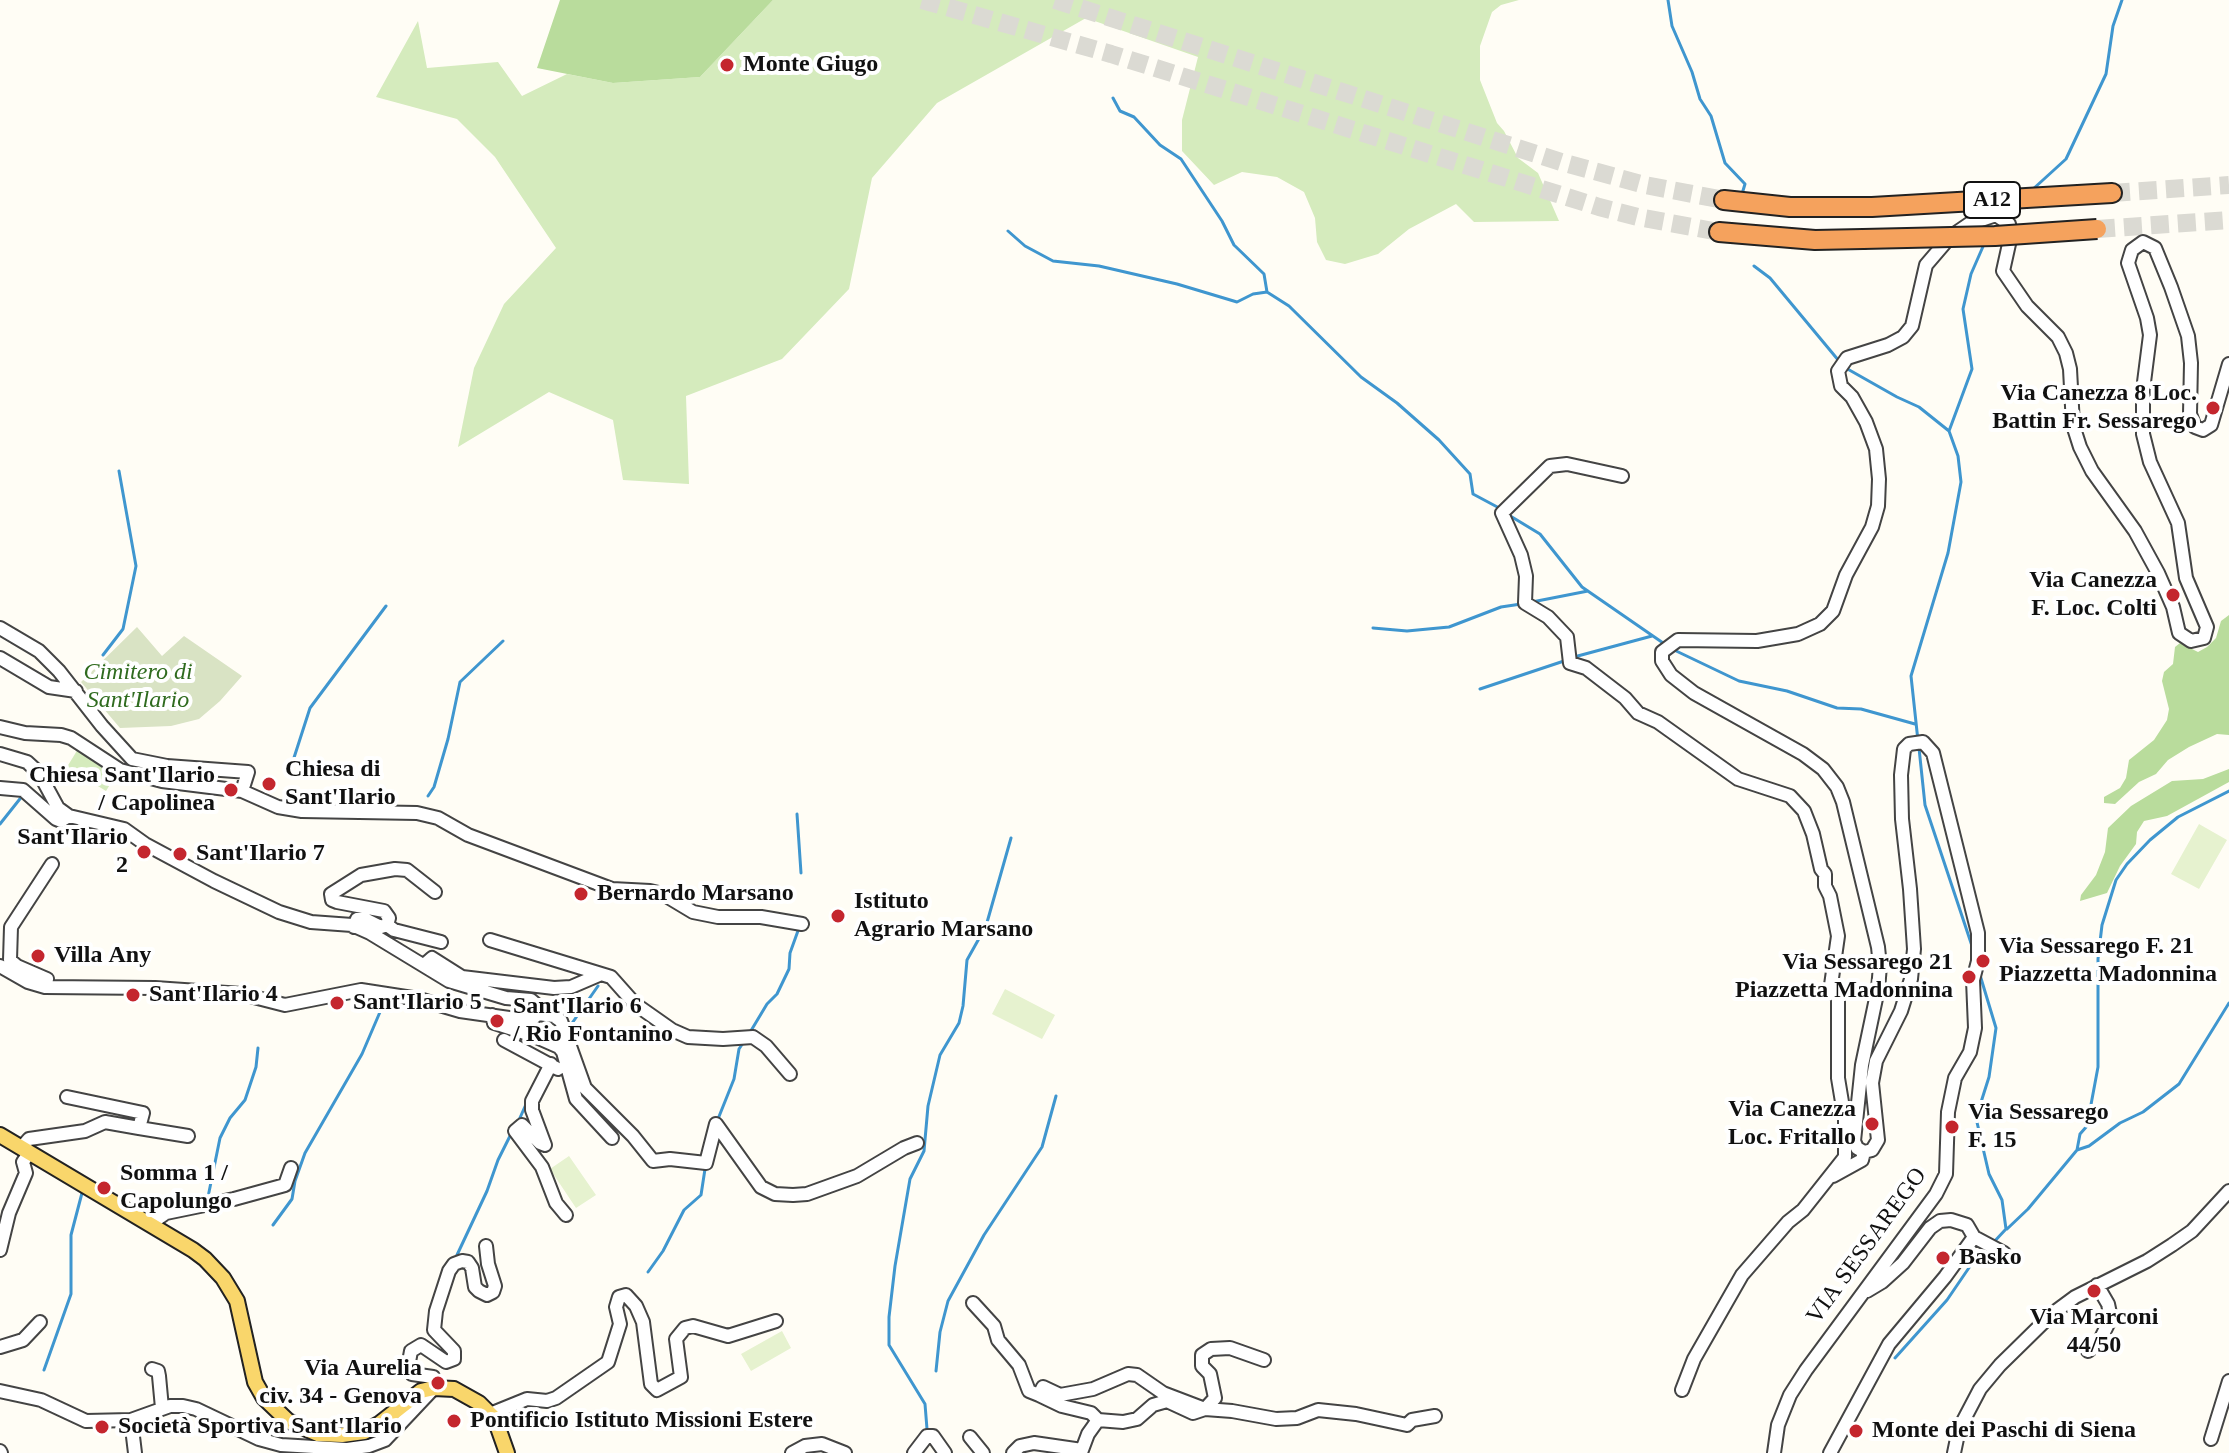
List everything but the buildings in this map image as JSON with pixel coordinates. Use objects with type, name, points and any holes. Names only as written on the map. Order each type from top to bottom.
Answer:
[{"type":"highway","name":"A12","points":[[1724,200],[1790,207],[1872,207],[2112,193]]},
{"type":"highway","name":"A12","points":[[1719,232],[1815,240],[1995,236],[2097,229]]},
{"type":"main road","points":[[0,1135],[193,1250],[223,1278],[243,1318],[255,1382],[264,1398],[288,1421],[318,1434],[364,1432],[421,1391],[454,1389],[490,1414],[499,1427],[507,1453]]},
{"type":"street","points":[[1830,1177],[1862,1160],[1864,1152],[1857,1148],[1854,1141],[1862,1065],[1880,966],[1866,896],[1837,787],[1823,769],[1803,754],[1714,706],[1671,675],[1662,661],[1666,646],[1690,638],[1757,641],[1798,634],[1820,624],[1833,611],[1846,575],[1872,527],[1878,506],[1879,479],[1876,449],[1866,422],[1852,397],[1841,386],[1838,371],[1847,358],[1903,337],[1912,326],[1926,265],[1960,231],[1986,216],[1996,215],[2009,224],[2011,235],[2003,271],[2019,296],[2062,345],[2070,369],[2073,425],[2080,447],[2092,471],[2135,531],[2158,573],[2173,607],[2179,633],[2191,641],[2204,638],[2207,627],[2186,578],[2178,523],[2150,462],[2143,434],[2143,390],[2150,335],[2128,263],[2132,250],[2143,242],[2155,248],[2171,287],[2188,336],[2190,414],[2195,427],[2203,430],[2211,425],[2229,364]]},
{"type":"street","points":[[1622,476],[1567,464],[1550,466],[1502,513],[1521,555],[1526,576],[1525,603],[1548,617],[1567,637],[1570,663],[1586,668],[1625,698],[1638,713],[1658,722],[1738,779],[1790,796],[1804,811],[1813,834],[1838,936],[1831,985],[1838,999],[1838,1078],[1845,1120],[1845,1157],[1742,1275],[1694,1359],[1682,1390]]},
{"type":"street","points":[[0,628],[39,651],[132,759],[216,771],[248,772],[242,791]]},
{"type":"street","points":[[0,658],[49,687],[76,691]]},
{"type":"street","points":[[0,727],[71,738],[120,770],[162,781],[242,791],[278,807],[302,811],[417,813],[438,818],[468,835],[612,889],[663,894],[693,912],[718,917],[761,917],[802,924]]},
{"type":"street","name":"VIA SESSAREGO","points":[[1774,1453],[1778,1425],[1790,1395],[1936,1194],[1946,1174],[1948,1112],[1955,1078],[1970,1052],[1975,1028],[1973,980],[1978,961],[1978,933],[1951,832],[1939,772],[1933,753],[1919,742],[1904,749],[1901,775],[1914,949],[1911,979],[1901,1011],[1876,1061],[1872,1083],[1878,1140],[1872,1150],[1864,1152]]},
{"type":"street","points":[[0,754],[27,762],[39,773],[58,808],[69,816],[124,829],[200,874],[279,912],[311,922],[354,927],[370,933],[458,985],[506,998],[531,1000],[538,1006],[538,1014]]},
{"type":"street","points":[[210,785],[216,771]]},
{"type":"street","points":[[0,788],[23,790],[56,819],[66,820],[69,816]]},
{"type":"street","points":[[45,987],[47,979],[10,960],[6,923],[52,864]]},
{"type":"street","points":[[387,925],[389,918],[384,911],[337,902],[332,900],[331,894],[361,875],[395,869],[413,873],[435,892]]},
{"type":"street","points":[[354,927],[361,917],[381,927],[387,925]]},
{"type":"street","points":[[387,925],[394,930],[441,942]]},
{"type":"street","points":[[490,940],[611,977],[635,1004],[672,1030],[688,1037],[753,1037],[766,1046],[790,1074]]},
{"type":"street","points":[[424,965],[432,958],[462,977],[554,988],[571,987],[599,975]]},
{"type":"street","points":[[0,966],[28,982],[45,987],[169,989],[242,994],[285,1005],[361,990],[409,997],[460,1011],[530,1021],[538,1014],[554,1016],[561,1021],[585,1088],[633,1136],[653,1161],[670,1159],[706,1163],[716,1124],[761,1187],[775,1194],[807,1194],[857,1176],[917,1143]]},
{"type":"street","points":[[492,1015],[494,1023],[559,1047],[576,1099],[612,1138]]},
{"type":"street","points":[[504,1040],[551,1064],[569,1079]]},
{"type":"street","points":[[551,1064],[532,1101],[533,1116],[545,1145],[522,1125],[515,1131],[542,1167],[556,1203],[566,1215]]},
{"type":"street","points":[[67,1097],[143,1113],[139,1128]]},
{"type":"street","points":[[0,1250],[9,1213],[26,1173],[23,1162],[29,1139],[85,1131],[105,1122],[188,1136]]},
{"type":"street","points":[[150,1224],[166,1213],[285,1185],[291,1168]]},
{"type":"street","points":[[1954,1453],[1965,1414],[1980,1389],[2052,1314],[2097,1285],[2172,1245],[2192,1231],[2229,1191]]},
{"type":"street","points":[[1830,1453],[1889,1344],[1945,1277],[1990,1245],[1967,1225],[1951,1220],[1940,1221],[1930,1228],[1911,1253],[1882,1282],[1861,1294]]},
{"type":"street","points":[[0,1391],[41,1400],[86,1421],[131,1420],[162,1408],[183,1406],[196,1409],[259,1439],[281,1445],[347,1449],[385,1440],[434,1388],[433,1377],[412,1374],[409,1362],[411,1351],[421,1345],[446,1362],[454,1359],[454,1351],[434,1330],[436,1311],[454,1264],[468,1262],[475,1287],[487,1295],[493,1292],[495,1286],[486,1246]]},
{"type":"street","points":[[2088,1351],[2099,1342],[2111,1318],[2108,1304],[2097,1285]]},
{"type":"street","points":[[490,1414],[527,1399],[547,1401],[556,1398],[608,1362],[620,1324],[616,1307],[619,1297],[626,1295],[640,1314],[651,1384],[657,1390],[681,1377],[676,1339],[685,1328],[693,1326],[728,1336],[776,1321]]},
{"type":"street","points":[[973,1303],[994,1326],[998,1340],[1019,1365],[1029,1391],[1062,1406],[1091,1413],[1098,1420],[1129,1422],[1161,1402],[1173,1403],[1193,1413],[1205,1409],[1215,1398],[1210,1374],[1202,1366],[1202,1355],[1211,1349],[1230,1348],[1264,1360]]},
{"type":"street","points":[[0,1347],[23,1340],[40,1322]]},
{"type":"street","points":[[152,1369],[158,1371],[162,1408]]},
{"type":"street","points":[[1039,1395],[1043,1387],[1060,1395],[1093,1389],[1128,1374],[1137,1375],[1163,1393],[1205,1409],[1276,1419],[1297,1418],[1318,1410],[1407,1425],[1412,1420],[1435,1416]]},
{"type":"street","points":[[2211,1439],[2229,1381]]},
{"type":"street","points":[[131,1420],[135,1453]]},
{"type":"street","points":[[1013,1453],[1020,1446],[1034,1443],[1084,1451],[1088,1434],[1098,1420]]},
{"type":"street","points":[[914,1453],[927,1436],[933,1436],[945,1453]]},
{"type":"street","points":[[970,1437],[983,1453]]},
{"type":"street","points":[[792,1453],[805,1446],[822,1444],[845,1453]]},
{"type":"green space","points":[[560,0],[773,0],[700,77],[613,83],[537,68]]},
{"type":"green space","points":[[773,0],[1519,0],[1501,5],[1492,12],[1480,46],[1480,80],[1497,123],[1518,158],[1538,173],[1559,221],[1474,222],[1456,204],[1409,229],[1378,254],[1345,264],[1326,260],[1317,242],[1315,218],[1304,192],[1277,177],[1242,172],[1214,185],[1182,151],[1182,120],[1198,57],[1086,18],[937,103],[872,178],[849,289],[782,359],[686,396],[689,484],[623,480],[613,420],[549,392],[458,447],[474,368],[504,304],[556,248],[495,157],[457,119],[376,97],[418,21],[427,68],[498,62],[522,96],[567,74],[613,83],[700,77]]},
{"type":"green space","points":[[2229,615],[2229,735],[2217,734],[2189,747],[2168,760],[2156,774],[2139,782],[2115,804],[2104,803],[2104,797],[2120,788],[2126,778],[2129,760],[2154,740],[2167,720],[2169,709],[2162,681],[2164,672],[2173,664],[2175,647],[2180,643],[2198,652],[2207,647],[2216,638],[2221,621]]},
{"type":"green space","name":"Cimitero di Sant'Ilario","points":[[137,627],[162,656],[184,636],[242,676],[199,719],[171,726],[120,728],[81,682]]},
{"type":"green space","points":[[78,749],[117,773],[106,791],[67,767]]},
{"type":"green space","points":[[2229,769],[2229,782],[2167,816],[2144,821],[2137,832],[2136,844],[2120,866],[2107,893],[2080,901],[2096,875],[2105,852],[2108,828],[2131,806],[2172,781],[2203,779]]},
{"type":"green space","points":[[2199,824],[2227,840],[2199,889],[2171,874]]},
{"type":"green space","points":[[1005,989],[1055,1015],[1042,1039],[992,1014]]},
{"type":"green space","points":[[569,1156],[596,1195],[576,1208],[550,1169]]},
{"type":"green space","points":[[782,1331],[791,1348],[751,1371],[741,1354]]},
{"type":"waterway","points":[[1668,0],[1672,26],[1700,99],[1711,116],[1725,163],[1745,184],[1742,194]]},
{"type":"waterway","points":[[2032,190],[2066,159],[2106,74],[2113,26],[2122,0]]},
{"type":"waterway","points":[[1113,98],[1120,111],[1134,117],[1160,145],[1181,159],[1234,245],[1264,274],[1267,292],[1289,306],[1361,377],[1439,440],[1470,474],[1473,494],[1501,509]]},
{"type":"waterway","points":[[2002,217],[2014,206]]},
{"type":"waterway","points":[[1008,231],[1025,246],[1053,261],[1099,266],[1237,302],[1253,294],[1267,292]]},
{"type":"waterway","points":[[1918,741],[1911,676],[1948,553],[1961,482],[1958,456],[1949,431],[1972,369],[1963,309],[1971,274],[1985,242]]},
{"type":"waterway","points":[[1754,266],[1770,278],[1839,361]]},
{"type":"waterway","points":[[1844,367],[1919,407],[1949,431]]},
{"type":"waterway","points":[[103,655],[123,629],[136,566],[119,471]]},
{"type":"waterway","points":[[1507,514],[1540,534],[1582,587],[1666,645]]},
{"type":"waterway","points":[[1532,602],[1588,591]]},
{"type":"waterway","points":[[1373,628],[1407,631],[1449,627],[1501,607],[1521,604]]},
{"type":"waterway","points":[[291,767],[310,708],[386,606]]},
{"type":"waterway","points":[[1574,657],[1652,636]]},
{"type":"waterway","points":[[428,796],[434,787],[448,739],[460,682],[503,641]]},
{"type":"waterway","points":[[1672,649],[1739,681],[1787,691],[1837,708],[1861,709],[1915,724]]},
{"type":"waterway","points":[[1480,689],[1567,660]]},
{"type":"waterway","points":[[1919,748],[1925,805],[1973,949]]},
{"type":"waterway","points":[[2007,1229],[2028,1209],[2077,1150],[2080,1134],[2087,1126],[2098,1067],[2098,959],[2102,925],[2116,880],[2150,840],[2178,817],[2229,791]]},
{"type":"waterway","points":[[0,824],[23,795]]},
{"type":"waterway","points":[[797,814],[801,873]]},
{"type":"waterway","points":[[927,1429],[925,1404],[889,1345],[895,1266],[910,1179],[924,1151],[928,1106],[940,1055],[959,1023],[967,960],[986,926],[1011,838]]},
{"type":"waterway","points":[[749,1034],[767,1004],[777,994],[789,969],[790,953],[799,928]]},
{"type":"waterway","points":[[1980,975],[1996,1028],[1989,1077],[1976,1118],[1989,1174],[2002,1200],[2006,1229],[1992,1244]]},
{"type":"waterway","points":[[568,1029],[598,986]]},
{"type":"waterway","points":[[2077,1150],[2089,1146],[2120,1123],[2143,1112],[2179,1084],[2229,1003]]},
{"type":"waterway","points":[[273,1225],[292,1199],[305,1153],[362,1054],[383,1005]]},
{"type":"waterway","points":[[718,1119],[734,1079],[739,1049],[743,1043]]},
{"type":"waterway","points":[[208,1197],[220,1138],[230,1118],[245,1100],[256,1067],[258,1048]]},
{"type":"waterway","points":[[936,1371],[940,1332],[948,1301],[984,1235],[1042,1147],[1056,1096]]},
{"type":"waterway","points":[[519,1120],[527,1102]]},
{"type":"waterway","points":[[457,1255],[511,1134]]},
{"type":"waterway","points":[[648,1272],[663,1251],[684,1210],[701,1195],[705,1169]]},
{"type":"waterway","points":[[44,1370],[71,1294],[71,1235],[82,1193]]},
{"type":"waterway","points":[[1895,1358],[1947,1300],[1977,1256],[1987,1249]]},
{"type":"tunnel","points":[[922,0],[1111,54],[1599,207],[1719,232]]},
{"type":"tunnel","points":[[1055,0],[1561,162],[1645,185],[1724,200]]},
{"type":"tunnel","points":[[2112,193],[2229,185]]},
{"type":"tunnel","points":[[2097,229],[2229,220]]},
{"type":"place","name":"Monte Giugo","points":[[727,65]]},
{"type":"place","name":"Via Canezza 8 Loc. Battin Fr. Sessarego","points":[[2213,408]]},
{"type":"place","name":"Via Canezza F. Loc. Colti","points":[[2173,595]]},
{"type":"place","name":"Chiesa di Sant'Ilario","points":[[269,784]]},
{"type":"place","name":"Chiesa Sant'Ilario / Capolinea","points":[[231,790]]},
{"type":"place","name":"Sant'Ilario 2","points":[[144,852]]},
{"type":"place","name":"Sant'Ilario 7","points":[[180,854]]},
{"type":"place","name":"Bernardo Marsano","points":[[581,894]]},
{"type":"place","name":"Istituto Agrario Marsano","points":[[838,916]]},
{"type":"place","name":"Villa Any","points":[[38,956]]},
{"type":"place","name":"Via Sessarego F. 21 Piazzetta Madonnina","points":[[1983,961]]},
{"type":"place","name":"Via Sessarego 21 Piazzetta Madonnina","points":[[1969,977]]},
{"type":"place","name":"Sant'Ilario 4","points":[[133,995]]},
{"type":"place","name":"Sant'Ilario 5","points":[[337,1003]]},
{"type":"place","name":"Sant'Ilario 6 / Rio Fontanino","points":[[497,1021]]},
{"type":"place","name":"Via Canezza Loc. Fritallo","points":[[1872,1124]]},
{"type":"place","name":"Via Sessarego F. 15","points":[[1952,1127]]},
{"type":"place","name":"Somma 1 / Capolungo","points":[[104,1188]]},
{"type":"place","name":"Basko","points":[[1943,1258]]},
{"type":"place","name":"Via Marconi 44/50","points":[[2094,1291]]},
{"type":"place","name":"Via Aurelia civ. 34 - Genova","points":[[438,1383]]},
{"type":"place","name":"Pontificio Istituto Missioni Estere","points":[[454,1421]]},
{"type":"place","name":"Società Sportiva Sant'Ilario","points":[[102,1427]]},
{"type":"place","name":"Monte dei Paschi di Siena","points":[[1856,1431]]}]
